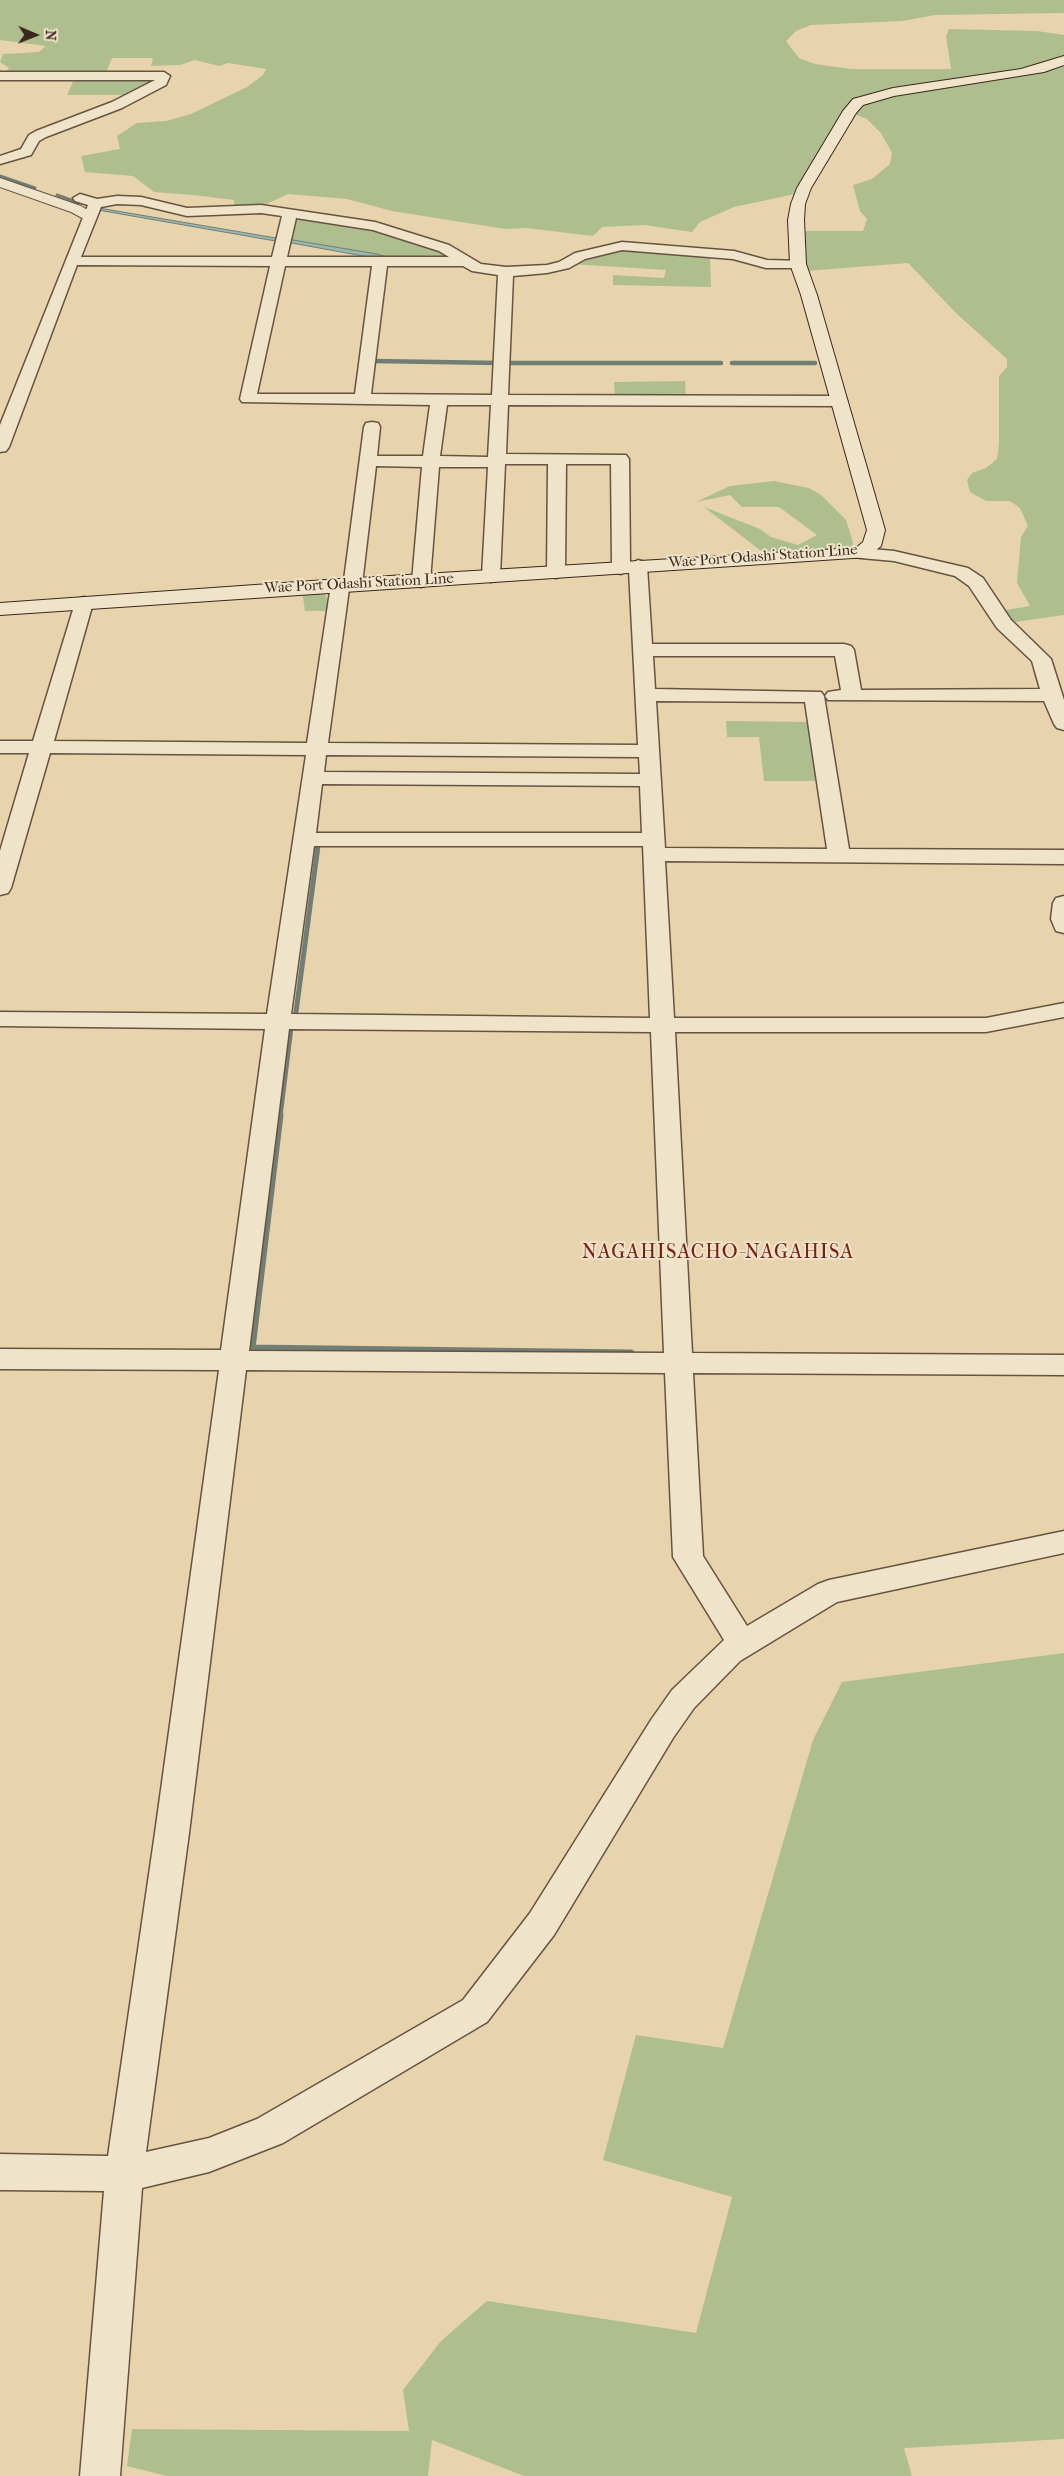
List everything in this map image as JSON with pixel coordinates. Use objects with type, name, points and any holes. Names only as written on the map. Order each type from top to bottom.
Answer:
[{"type":"main road","name":"Wae Port Odashi Station Line","points":[[0,609],[84,602],[861,553],[871,546],[875,539],[876,530],[840,401],[798,264],[796,220],[798,204],[804,188],[850,111],[858,102],[876,96],[1029,71],[1064,60]]},
{"type":"main road","points":[[0,182],[76,209],[93,209]]},
{"type":"street","points":[[0,76],[164,76],[161,82],[117,105],[41,134],[34,138],[26,152],[0,160]]},
{"type":"street","points":[[80,198],[93,209]]},
{"type":"street","points":[[0,447],[93,209],[117,200],[141,201],[187,212],[261,209],[375,226],[444,248],[464,262],[478,268],[506,272],[547,269],[564,265],[580,256],[622,246],[734,255],[766,264],[798,264]]},
{"type":"street","points":[[290,212],[248,399],[840,401]]},
{"type":"street","points":[[72,261],[464,262]]},
{"type":"street","points":[[362,400],[380,261]]},
{"type":"street","points":[[491,576],[506,272]]},
{"type":"street","points":[[421,581],[431,462],[439,402]]},
{"type":"street","points":[[100,2476],[124,2174],[172,1833],[278,1021],[318,750],[372,427]]},
{"type":"street","points":[[367,461],[496,462],[506,459],[620,459],[629,567],[643,650],[646,695],[688,1557],[742,1643]]},
{"type":"street","points":[[556,572],[557,459]]},
{"type":"street","points":[[861,553],[894,556],[961,572],[976,582],[1004,624],[1041,659],[1052,695],[1064,724]]},
{"type":"street","points":[[0,888],[84,602]]},
{"type":"street","points":[[643,650],[844,650],[852,696]]},
{"type":"street","points":[[646,695],[1052,695]]},
{"type":"street","points":[[814,696],[838,855]]},
{"type":"street","points":[[0,748],[649,751]]},
{"type":"street","points":[[314,778],[650,780]]},
{"type":"street","points":[[306,839],[653,847],[838,855],[1064,857]]},
{"type":"street","points":[[1064,903],[1062,919],[1064,926]]},
{"type":"street","points":[[0,1019],[663,1025],[986,1025],[1064,1010]]},
{"type":"street","points":[[0,1359],[233,1359],[1064,1366]]},
{"type":"street","points":[[0,2172],[124,2174],[209,2155],[270,2131],[475,2011],[542,1924],[662,1729],[683,1699],[729,1652],[829,1592],[1064,1542]]},
{"type":"green space","points":[[0,0],[1064,0],[1064,13],[935,15],[902,21],[811,25],[796,31],[786,41],[799,58],[815,64],[851,69],[951,69],[946,36],[949,29],[1037,31],[1064,35],[1064,56],[1033,68],[868,95],[795,194],[734,207],[700,222],[692,232],[644,225],[602,227],[593,236],[526,228],[505,229],[392,211],[347,199],[288,194],[262,206],[235,210],[234,200],[154,192],[133,176],[85,172],[81,156],[120,149],[117,136],[137,123],[166,121],[191,114],[247,87],[263,75],[266,69],[228,63],[219,66],[195,60],[180,65],[151,66],[153,58],[112,58],[105,75],[4,74],[9,68],[0,62],[3,54],[39,52],[46,46],[0,40]]},
{"type":"green space","points":[[1064,63],[1064,615],[1008,623],[1000,611],[1030,606],[1017,583],[1021,537],[1028,526],[1020,508],[1010,501],[986,501],[970,492],[967,480],[972,473],[986,468],[997,459],[999,444],[999,376],[1007,367],[1007,359],[957,314],[908,263],[806,271],[804,231],[863,231],[867,219],[860,211],[853,185],[872,179],[890,164],[892,153],[881,133],[867,119],[854,114],[862,105],[872,100]]},
{"type":"green space","points":[[75,77],[160,77],[135,95],[67,95]]},
{"type":"green space","points":[[295,215],[371,228],[440,250],[453,260],[387,257],[287,239]]},
{"type":"green space","points":[[614,250],[710,255],[711,287],[613,285],[613,275],[664,278],[666,270],[572,264],[590,255]]},
{"type":"green space","points":[[685,381],[686,398],[615,399],[614,382]]},
{"type":"green space","points":[[774,481],[809,488],[821,495],[846,520],[853,542],[852,549],[765,554],[704,507],[760,529],[771,537],[798,545],[817,535],[779,507],[742,507],[730,495],[696,502],[730,486]]},
{"type":"green space","points":[[302,591],[325,594],[331,611],[305,611]]},
{"type":"green space","points":[[726,721],[812,722],[820,781],[764,781],[759,737],[727,737]]},
{"type":"green space","points":[[1064,1653],[1064,2439],[904,2448],[912,2476],[524,2476],[432,2440],[428,2476],[167,2476],[127,2466],[132,2429],[409,2431],[403,2390],[441,2341],[487,2301],[696,2333],[732,2197],[603,2160],[636,2035],[723,2048],[813,1740],[842,1682]]},
{"type":"water","points":[[99,208],[282,239],[281,242],[98,210]]},
{"type":"water","points":[[287,239],[387,257],[385,260],[286,242]]},
{"type":"waterway","points":[[0,176],[35,188]]},
{"type":"waterway","points":[[57,195],[79,203]]},
{"type":"waterway","points":[[373,361],[499,363]]},
{"type":"waterway","points":[[505,363],[721,363]]},
{"type":"waterway","points":[[732,363],[815,363]]},
{"type":"waterway","points":[[296,1012],[318,846]]},
{"type":"waterway","points":[[280,1117],[291,1028]]},
{"type":"waterway","points":[[280,1115],[252,1348],[631,1353]]},
{"type":"district","name":"NAGAHISACHO-NAGAHISA","points":[[718,1253]]}]
